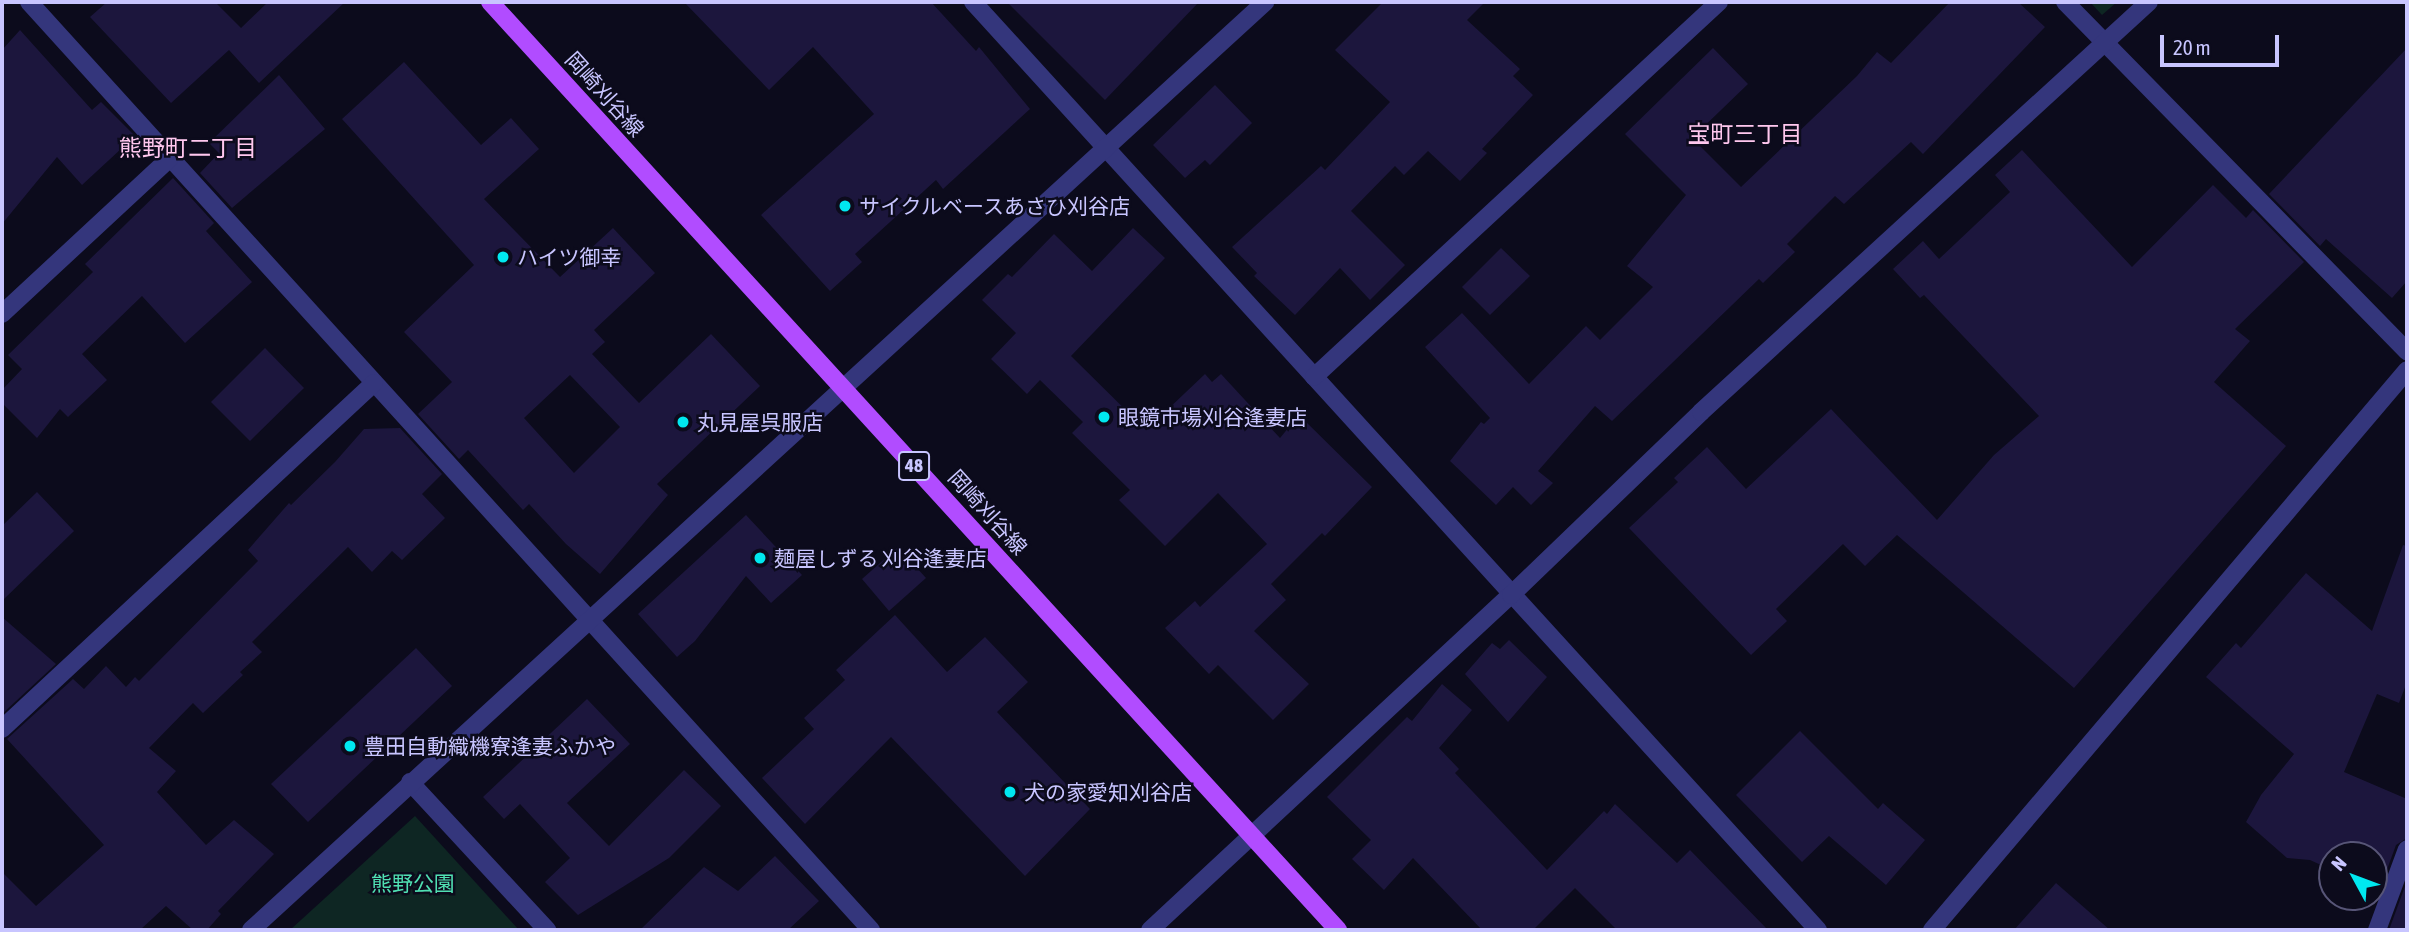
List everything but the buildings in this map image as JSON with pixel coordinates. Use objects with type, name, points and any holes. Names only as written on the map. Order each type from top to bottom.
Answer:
[{"type":"main road","name":"岡崎刈谷線","points":[[490,2],[1338,930]]},
{"type":"street","points":[[29,2],[871,930]]},
{"type":"street","points":[[973,2],[1818,930]]},
{"type":"street","points":[[251,930],[1265,2]]},
{"type":"street","points":[[1314,377],[1720,2]]},
{"type":"street","points":[[2065,2],[2407,351]]},
{"type":"street","points":[[1150,930],[1511,595],[1701,412],[2148,2]]},
{"type":"street","points":[[2,314],[169,159]]},
{"type":"street","points":[[1932,930],[2407,370]]},
{"type":"street","points":[[2,729],[373,383]]},
{"type":"street","points":[[410,782],[547,930]]},
{"type":"street","points":[[2377,930],[2407,849]]},
{"type":"green space","points":[[2090,2],[2117,2],[2102,15]]},
{"type":"green space","name":"熊野公園","points":[[415,816],[519,930],[290,930]]},
{"type":"place","name":"サイクルベースあさひ刈谷店","points":[[845,206]]},
{"type":"place","name":"ハイツ御幸","points":[[503,257]]},
{"type":"place","name":"眼鏡市場刈谷逢妻店","points":[[1104,417]]},
{"type":"place","name":"丸見屋呉服店","points":[[683,422]]},
{"type":"place","name":"麺屋しずる 刈谷逢妻店","points":[[760,558]]},
{"type":"place","name":"豊田自動織機寮逢妻ふかや","points":[[350,746]]},
{"type":"place","name":"犬の家愛知刈谷店","points":[[1010,792]]},
{"type":"district","name":"宝町三丁目","points":[[1745,134]]},
{"type":"district","name":"熊野町二丁目","points":[[188,148]]}]
